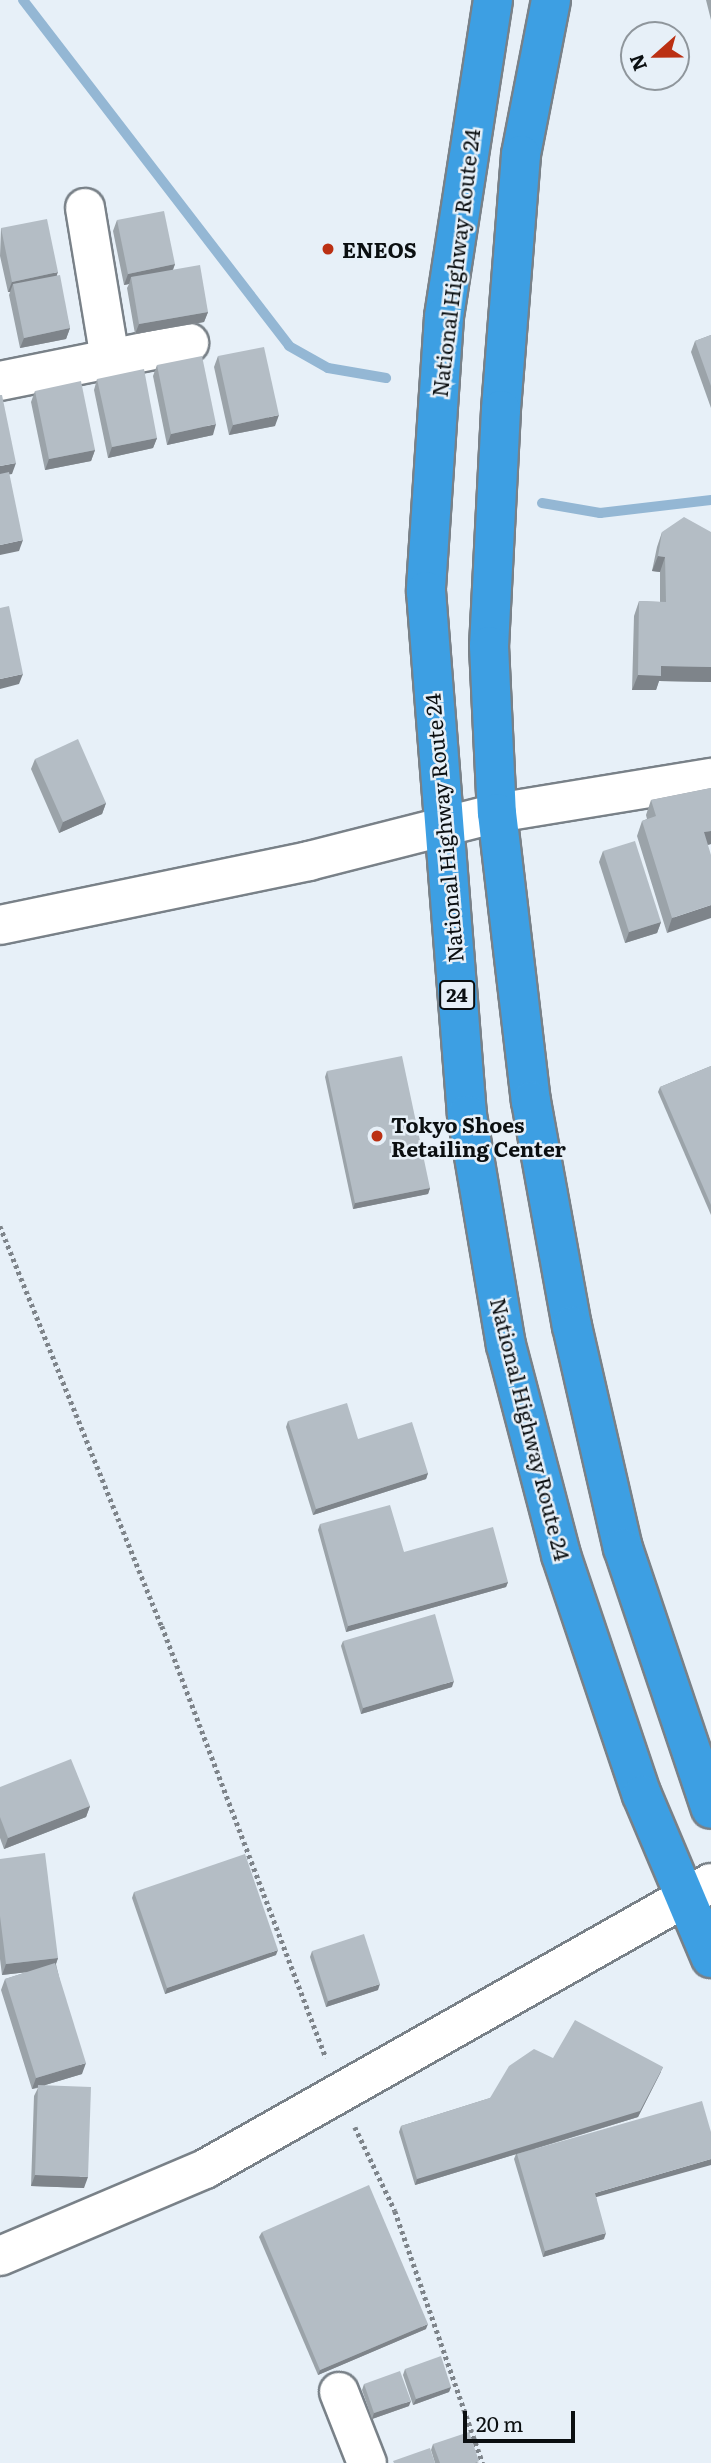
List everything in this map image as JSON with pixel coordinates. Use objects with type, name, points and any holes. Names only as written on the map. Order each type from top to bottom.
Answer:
[{"type":"highway","name":"National Highway Route 24","points":[[493,0],[444,317],[426,591],[442,831],[467,1115],[506,1345],[561,1555],[699,1893],[711,1958]]},
{"type":"highway","points":[[551,0],[522,155],[501,410],[489,646],[497,813],[531,1101],[572,1326],[623,1548],[711,1809]]},
{"type":"street","points":[[85,208],[110,359]]},
{"type":"street","points":[[0,381],[189,344]]},
{"type":"street","points":[[0,925],[442,831],[497,813],[711,778]]},
{"type":"street","points":[[0,2256],[205,2169],[341,2096],[699,1893]]},
{"type":"street","points":[[339,2392],[367,2463]]},
{"type":"path","points":[[0,1226],[167,1639],[341,2096],[395,2211],[483,2463]]},
{"type":"building","points":[[164,211],[175,264],[128,274],[117,220]]},
{"type":"building","points":[[47,219],[58,272],[12,282],[1,228]]},
{"type":"building","points":[[200,265],[208,312],[139,324],[131,277]]},
{"type":"building","points":[[60,275],[70,328],[24,338],[13,284]]},
{"type":"building","points":[[711,335],[711,386],[695,341]]},
{"type":"building","points":[[264,347],[279,415],[233,425],[218,356]]},
{"type":"building","points":[[202,356],[216,424],[171,434],[157,365]]},
{"type":"building","points":[[144,369],[157,438],[112,447],[97,379]]},
{"type":"building","points":[[81,381],[95,450],[49,459],[35,391]]},
{"type":"building","points":[[0,395],[16,463],[0,466]]},
{"type":"building","points":[[9,472],[23,540],[0,545],[0,474]]},
{"type":"building","points":[[684,517],[711,532],[711,667],[661,666],[661,676],[638,675],[639,601],[666,602],[665,557],[658,556],[662,532]]},
{"type":"building","points":[[9,606],[23,674],[0,679],[0,608]]},
{"type":"building","points":[[78,739],[106,803],[63,822],[35,759]]},
{"type":"building","points":[[711,788],[711,831],[704,832],[711,855],[711,905],[672,918],[642,821],[656,816],[651,800]]},
{"type":"building","points":[[635,841],[661,922],[629,932],[603,851]]},
{"type":"building","points":[[402,1056],[430,1188],[355,1203],[327,1071]]},
{"type":"building","points":[[711,1066],[711,1205],[660,1087]]},
{"type":"building","points":[[347,1403],[358,1439],[412,1422],[428,1473],[316,1509],[288,1421]]},
{"type":"building","points":[[390,1505],[404,1552],[493,1527],[508,1582],[348,1626],[320,1524]]},
{"type":"building","points":[[435,1614],[454,1681],[363,1708],[343,1641]]},
{"type":"building","points":[[71,1759],[90,1806],[8,1838],[0,1817],[0,1787]]},
{"type":"building","points":[[45,1853],[58,1958],[6,1964],[0,1916],[0,1859]]},
{"type":"building","points":[[245,1854],[278,1950],[167,1988],[134,1892]]},
{"type":"building","points":[[364,1934],[380,1984],[328,2001],[312,1951]]},
{"type":"building","points":[[55,1963],[86,2063],[36,2078],[5,1979]]},
{"type":"building","points":[[575,2020],[663,2067],[640,2111],[417,2179],[401,2126],[490,2098],[509,2066],[534,2049],[553,2058]]},
{"type":"building","points":[[38,2085],[91,2087],[88,2177],[35,2175]]},
{"type":"building","points":[[702,2101],[711,2132],[711,2159],[595,2193],[606,2233],[545,2251],[517,2154]]},
{"type":"building","points":[[369,2185],[428,2324],[320,2370],[262,2232]]},
{"type":"building","points":[[441,2356],[451,2387],[416,2399],[405,2369]]},
{"type":"building","points":[[400,2371],[411,2401],[374,2413],[364,2384]]},
{"type":"building","points":[[469,2432],[479,2461],[440,2463],[433,2444]]},
{"type":"building","points":[[430,2448],[435,2463],[393,2461]]},
{"type":"waterway","points":[[23,0],[289,346],[328,368],[386,378]]},
{"type":"waterway","points":[[542,503],[600,513],[711,500]]},
{"type":"place","name":"ENEOS","points":[[328,249]]},
{"type":"place","name":"Tokyo Shoes Retailing Center","points":[[377,1136]]}]
